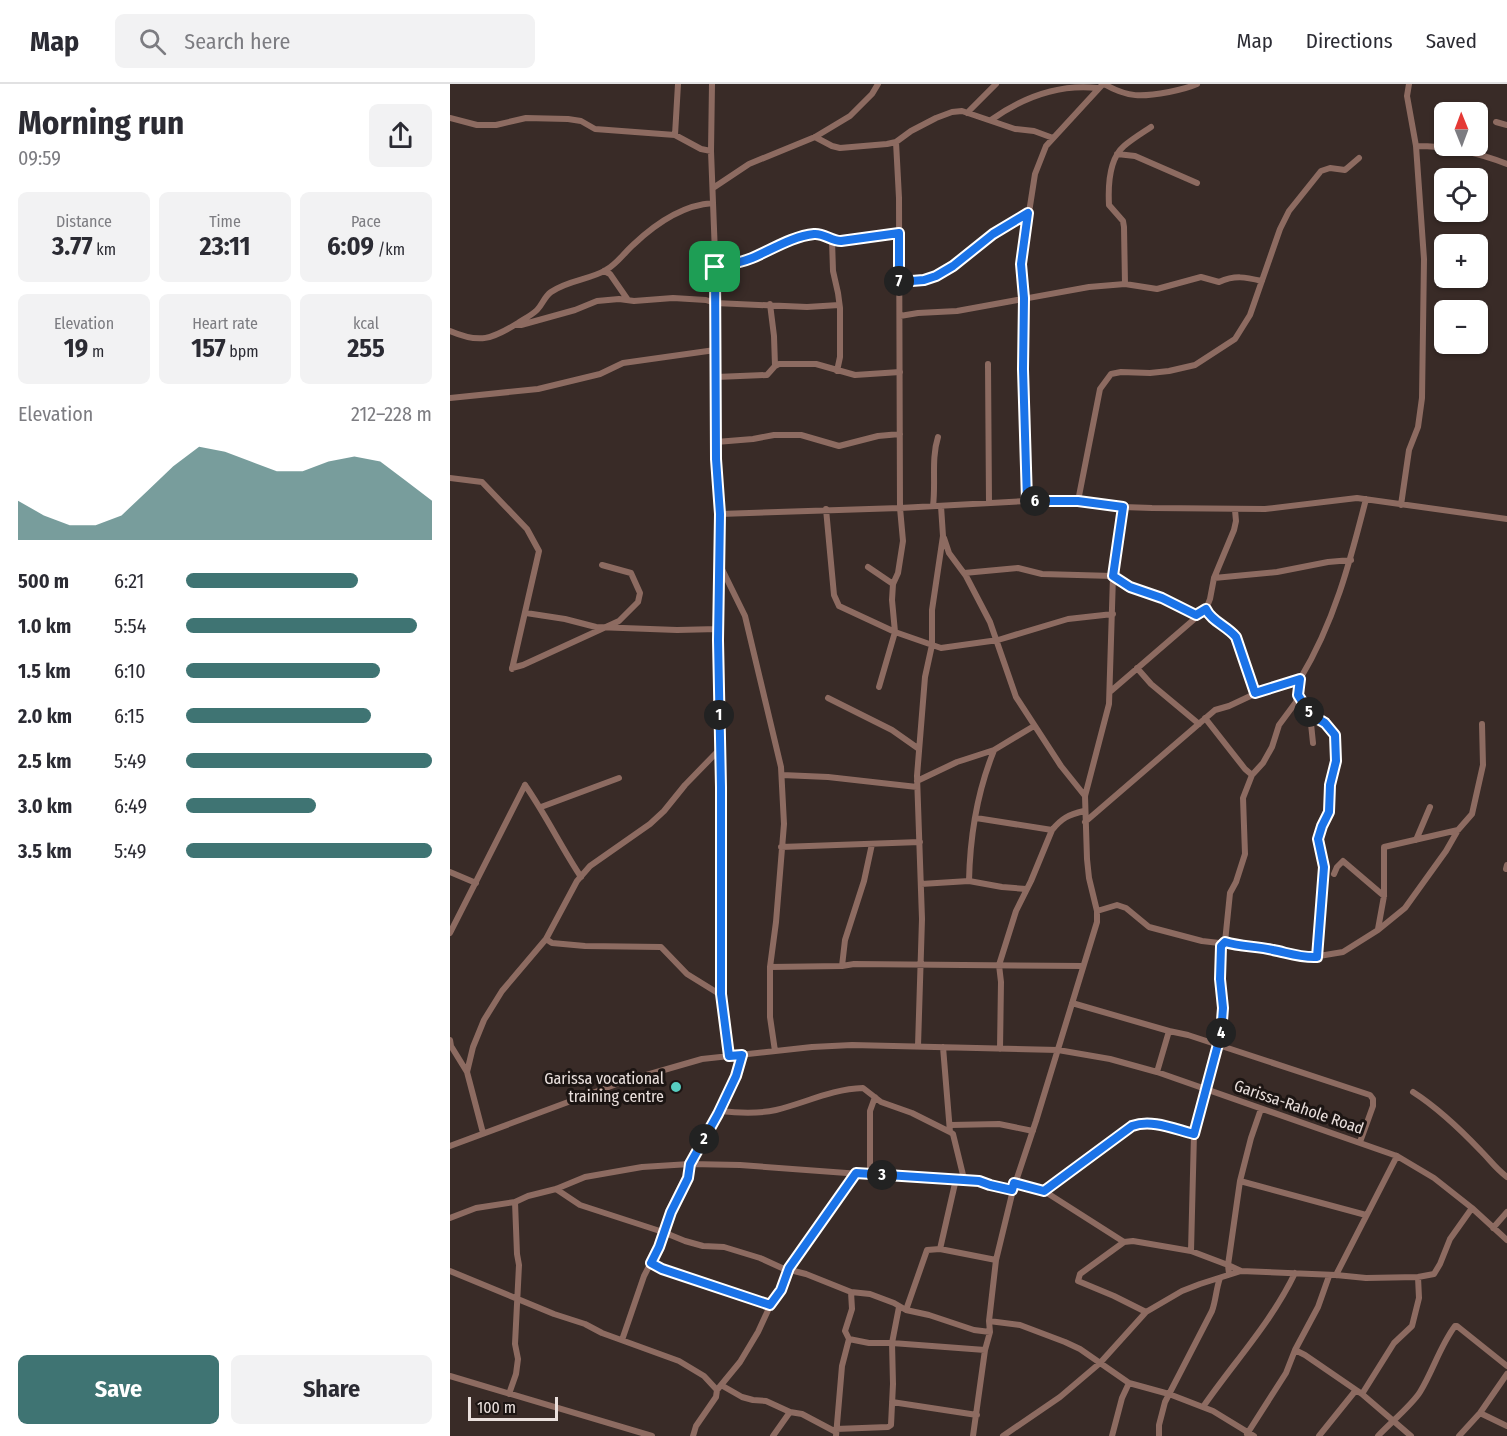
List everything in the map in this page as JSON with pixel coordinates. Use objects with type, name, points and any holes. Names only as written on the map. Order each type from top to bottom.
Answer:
[{"type":"street","points":[[675,135],[678,84]]},
{"type":"street","points":[[712,84],[716,442],[720,514],[718,629],[721,994],[729,1056]]},
{"type":"street","points":[[713,188],[748,164],[815,137],[850,116],[872,94],[878,84]]},
{"type":"street","points":[[967,112],[996,84]]},
{"type":"street","points":[[991,120],[1009,108],[1053,88],[1102,85],[1134,96],[1149,96],[1197,84]]},
{"type":"street","points":[[1401,505],[1409,450],[1418,427],[1422,399],[1424,259],[1416,146],[1407,96],[1410,84]]},
{"type":"street","points":[[1027,501],[1023,369],[1024,298],[1021,264],[1035,174],[1040,156],[1046,146],[1102,85]]},
{"type":"street","points":[[815,137],[840,148],[896,142],[910,131],[936,118],[952,112],[967,112],[1015,129],[1034,131],[1053,138]]},
{"type":"street","points":[[450,118],[477,125],[526,118],[552,118],[581,122],[595,129],[612,132],[675,135],[701,149],[711,151]]},
{"type":"street","points":[[1496,122],[1507,125]]},
{"type":"street","points":[[1125,284],[1124,227],[1123,221],[1109,205],[1111,174],[1123,147],[1152,127]]},
{"type":"street","points":[[879,687],[895,632],[893,584],[898,573],[903,541],[900,508],[900,316],[896,142]]},
{"type":"street","points":[[1416,146],[1478,154],[1507,164]]},
{"type":"street","points":[[1118,154],[1135,156],[1197,183]]},
{"type":"street","points":[[1078,501],[1100,389],[1105,380],[1111,374],[1121,372],[1150,373],[1195,365],[1235,339],[1250,315],[1280,229],[1298,198],[1321,171],[1330,168],[1344,170],[1359,158]]},
{"type":"street","points":[[450,331],[471,339],[499,335],[536,311],[555,289],[604,271],[616,263],[650,231],[670,217],[693,206],[713,203]]},
{"type":"street","points":[[899,282],[924,280],[936,276],[953,266],[993,234],[1028,213]]},
{"type":"street","points":[[715,267],[743,261],[815,234],[841,241],[899,233]]},
{"type":"street","points":[[832,240],[833,271],[839,305],[840,340],[837,371]]},
{"type":"street","points":[[604,271],[610,274],[628,300]]},
{"type":"street","points":[[900,316],[957,311],[1074,289],[1125,284],[1157,289],[1201,277],[1220,282],[1242,276],[1262,281]]},
{"type":"street","points":[[515,324],[521,325],[575,310],[597,301],[619,299],[653,301],[673,297],[716,303],[807,307],[839,305]]},
{"type":"street","points":[[770,304],[775,366]]},
{"type":"street","points":[[450,398],[538,389],[600,374],[624,363],[715,350]]},
{"type":"street","points":[[988,363],[989,503]]},
{"type":"street","points":[[716,377],[766,375],[775,366],[816,364],[855,375],[900,372]]},
{"type":"street","points":[[716,442],[734,442],[774,435],[801,435],[839,446],[878,436],[900,434]]},
{"type":"street","points":[[938,437],[934,449],[937,506],[949,553],[980,601],[998,640],[1016,697],[1061,766],[1085,795]]},
{"type":"street","points":[[450,478],[482,482],[527,529],[538,551],[512,669],[619,621],[638,602],[640,593],[631,573],[602,565]]},
{"type":"street","points":[[720,514],[1027,501],[1078,501],[1123,507],[1235,510],[1265,509],[1338,499],[1366,500],[1507,519]]},
{"type":"street","points":[[1191,1251],[1194,1134],[1221,1033],[1223,1008],[1220,979],[1221,946],[1225,942],[1230,893],[1245,854],[1243,798],[1252,775],[1263,763],[1272,747],[1279,725],[1296,702],[1300,679],[1328,626],[1351,560],[1366,500]]},
{"type":"street","points":[[973,1436],[985,1350],[990,1332],[989,1321],[996,1260],[1013,1186],[1033,1131],[1097,922],[1097,910],[1089,878],[1085,795],[1109,705],[1113,576],[1123,507]]},
{"type":"street","points":[[826,509],[834,595],[839,606],[895,632],[941,648],[998,640],[1068,619],[1113,614]]},
{"type":"street","points":[[1110,691],[1196,615],[1206,609],[1214,578],[1234,530],[1235,510]]},
{"type":"street","points":[[918,1046],[921,884],[917,784],[925,677],[932,645],[932,610],[943,536]]},
{"type":"street","points":[[1214,578],[1277,572],[1351,560]]},
{"type":"street","points":[[719,563],[734,590],[750,634],[782,775],[784,824],[770,967],[770,1017],[775,1052]]},
{"type":"street","points":[[868,567],[893,584]]},
{"type":"street","points":[[964,573],[1018,568],[1042,574],[1113,576],[1130,587],[1162,598],[1196,615]]},
{"type":"street","points":[[1206,609],[1209,616],[1230,630],[1236,637],[1255,693]]},
{"type":"street","points":[[526,613],[605,627],[718,629]]},
{"type":"street","points":[[1137,668],[1151,684],[1199,724]]},
{"type":"street","points":[[1085,822],[1215,710],[1255,693],[1300,679]]},
{"type":"street","points":[[1298,695],[1310,714],[1313,742]]},
{"type":"street","points":[[828,698],[892,730],[919,748]]},
{"type":"street","points":[[1310,714],[1325,723],[1335,735],[1336,751],[1328,799],[1329,812],[1318,839],[1324,867],[1317,957]]},
{"type":"street","points":[[1205,718],[1252,775]]},
{"type":"street","points":[[1097,910],[1117,905],[1126,908],[1149,927],[1158,931],[1202,941],[1271,949],[1301,957],[1317,957],[1343,951],[1378,930],[1405,908],[1472,813],[1483,765],[1482,724]]},
{"type":"street","points":[[782,775],[917,784],[957,762],[994,750],[1034,726]]},
{"type":"street","points":[[467,1072],[472,1047],[484,1020],[502,991],[546,939],[581,877],[603,856],[650,824],[719,750]]},
{"type":"street","points":[[969,881],[969,861],[980,790],[994,750]]},
{"type":"street","points":[[541,807],[620,778]]},
{"type":"street","points":[[450,933],[525,785],[541,807],[562,848],[581,877]]},
{"type":"street","points":[[1416,840],[1430,807]]},
{"type":"street","points":[[1000,1049],[999,965],[1016,911],[1052,830],[1060,819],[1084,811]]},
{"type":"street","points":[[976,818],[1052,830]]},
{"type":"street","points":[[1378,930],[1384,896],[1384,847],[1458,831]]},
{"type":"street","points":[[781,847],[920,842]]},
{"type":"street","points":[[842,966],[845,940],[864,881],[872,844]]},
{"type":"street","points":[[1334,874],[1343,861],[1384,896]]},
{"type":"street","points":[[450,873],[476,883]]},
{"type":"street","points":[[921,884],[969,881],[1026,889]]},
{"type":"street","points":[[546,939],[552,943],[585,946],[662,947],[687,974],[721,994]]},
{"type":"street","points":[[770,967],[855,964],[1083,966]]},
{"type":"street","points":[[1072,1003],[1169,1032],[1188,1035],[1370,1095],[1373,1099],[1373,1106],[1360,1142]]},
{"type":"street","points":[[1157,1072],[1169,1032]]},
{"type":"street","points":[[450,1040],[451,1046],[467,1072],[483,1133]]},
{"type":"street","name":"Garissa-Rahole Road","points":[[450,1146],[622,1082],[681,1064],[729,1056],[812,1047],[918,1046],[1058,1050],[1110,1059],[1157,1072],[1397,1156],[1421,1169],[1472,1208],[1507,1240]]},
{"type":"street","points":[[940,1249],[960,1179],[953,1134],[950,1129],[943,1047]]},
{"type":"street","points":[[622,1340],[636,1295],[688,1178],[690,1164],[720,1111],[736,1076],[742,1055]]},
{"type":"street","points":[[720,1111],[737,1113],[773,1111],[842,1090],[858,1088],[866,1089],[875,1097],[950,1129],[999,1124],[1033,1131]]},
{"type":"street","points":[[1413,1092],[1436,1106],[1494,1167],[1507,1177]]},
{"type":"street","points":[[870,1174],[870,1111],[875,1097]]},
{"type":"street","points":[[1229,1274],[1228,1264],[1240,1181],[1261,1109]]},
{"type":"street","points":[[1044,1191],[1132,1126],[1140,1123],[1151,1124],[1194,1134]]},
{"type":"street","points":[[1336,1275],[1397,1156]]},
{"type":"street","points":[[450,1218],[476,1208],[515,1202],[585,1177],[609,1172],[690,1164],[752,1165],[960,1179],[1044,1191],[1124,1242]]},
{"type":"street","points":[[693,1436],[696,1426],[717,1396],[719,1387],[740,1362],[758,1332],[770,1305],[781,1290],[789,1268],[856,1173]]},
{"type":"street","points":[[1240,1181],[1366,1215]]},
{"type":"street","points":[[556,1189],[580,1205],[685,1241],[704,1246],[724,1247],[760,1258],[782,1268],[789,1268],[851,1292],[870,1294],[906,1310],[974,1330],[990,1332]]},
{"type":"street","points":[[509,1394],[518,1359],[515,1344],[519,1265],[515,1202]]},
{"type":"street","points":[[1003,1436],[1059,1397],[1100,1363],[1146,1312],[1182,1291],[1241,1271],[1366,1278],[1418,1277],[1434,1274],[1450,1239],[1472,1208]]},
{"type":"street","points":[[1493,1228],[1507,1212]]},
{"type":"street","points":[[1146,1312],[1078,1281],[1080,1274],[1124,1242],[1133,1241],[1191,1251],[1241,1271]]},
{"type":"street","points":[[906,1310],[927,1250],[940,1249],[996,1260]]},
{"type":"street","points":[[651,1263],[662,1269],[770,1305]]},
{"type":"street","points":[[450,1271],[679,1361],[719,1387],[742,1397],[766,1401],[790,1412],[802,1414],[836,1432],[891,1425],[892,1343],[899,1307]]},
{"type":"street","points":[[1203,1407],[1242,1353],[1260,1333],[1282,1299],[1295,1273]]},
{"type":"street","points":[[989,1321],[1020,1325],[1065,1342],[1080,1349],[1129,1383],[1169,1394],[1203,1407],[1249,1435],[1286,1373],[1295,1350],[1318,1307],[1329,1276]]},
{"type":"street","points":[[1319,1436],[1359,1392],[1394,1343],[1412,1326],[1419,1298],[1418,1277]]},
{"type":"street","points":[[1159,1436],[1165,1401],[1212,1311],[1215,1290],[1220,1278]]},
{"type":"street","points":[[836,1432],[842,1366],[849,1339],[845,1330],[852,1309],[851,1292]]},
{"type":"street","points":[[1378,1436],[1419,1394],[1442,1346],[1455,1326],[1507,1366]]},
{"type":"street","points":[[849,1339],[869,1343],[985,1350]]},
{"type":"street","points":[[1295,1350],[1359,1392],[1411,1436]]},
{"type":"street","points":[[1459,1436],[1480,1413],[1507,1374]]},
{"type":"street","points":[[450,1376],[652,1436]]},
{"type":"street","points":[[1112,1436],[1122,1398],[1129,1383]]},
{"type":"street","points":[[892,1402],[977,1415]]},
{"type":"street","points":[[773,1436],[790,1412]]},
{"type":"street","points":[[1480,1413],[1507,1426]]},
{"type":"place","name":"Garissa vocational training centre","points":[[676,1087]]},
{"type":"route","points":[[1028,213],[1021,264],[1024,298],[1023,369],[1027,501],[1078,501],[1123,507],[1113,576],[1130,587],[1162,598],[1196,615],[1206,609],[1209,616],[1230,630],[1236,637],[1255,693],[1300,679],[1298,695],[1310,714],[1325,723],[1335,735],[1336,751],[1328,799],[1329,812],[1318,839],[1324,867],[1317,957],[1301,957],[1271,949],[1225,942],[1221,946],[1220,979],[1223,1008],[1221,1033],[1194,1134],[1151,1124],[1140,1123],[1132,1126],[1044,1191],[1014,1183],[1012,1190],[964,1179],[856,1173],[789,1268],[781,1290],[770,1305],[662,1269],[651,1263],[671,1212],[688,1178],[690,1164],[718,1114],[736,1076],[742,1055],[729,1056],[721,994],[718,640],[720,514],[716,459],[715,267],[736,264],[815,234],[841,241],[899,233],[899,282],[924,280],[953,266],[993,234],[1028,213]]}]
